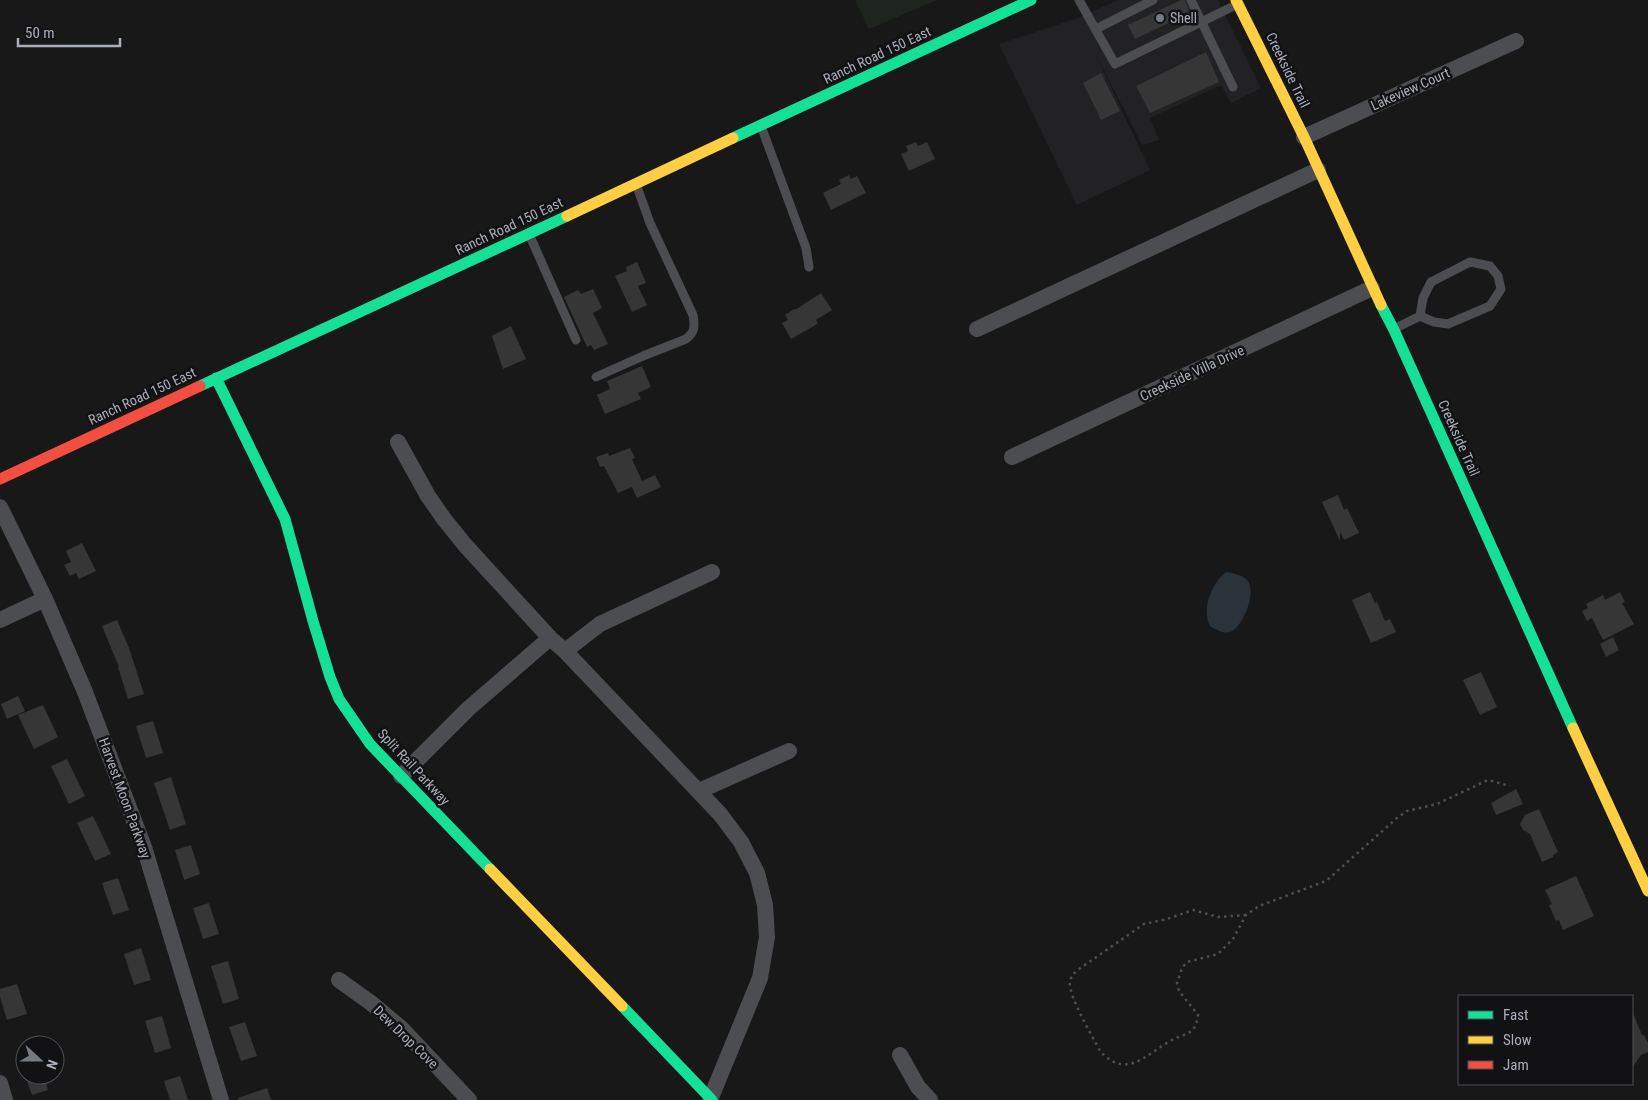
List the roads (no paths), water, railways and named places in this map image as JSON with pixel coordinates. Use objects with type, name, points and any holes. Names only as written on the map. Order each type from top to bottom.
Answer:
[{"type":"street","name":"Ranch Road 150 East","points":[[0,479],[1031,0]]},
{"type":"street","name":"Creekside Trail","points":[[1237,2],[1304,137],[1372,288],[1394,330],[1648,891]]},
{"type":"street","name":"Lakeview Court","points":[[1304,137],[1516,41]]},
{"type":"street","points":[[977,329],[1318,170]]},
{"type":"street","name":"Creekside Villa Drive","points":[[1012,458],[1372,288]]},
{"type":"street","name":"Split Rail Parkway","points":[[216,378],[284,519],[330,677],[339,699],[352,719],[370,744],[711,1099]]},
{"type":"street","points":[[398,442],[428,496],[449,526],[550,638],[565,651],[720,814],[741,842],[757,873],[765,905],[767,937],[760,978],[711,1099]]},
{"type":"street","name":"Harvest Moon Parkway","points":[[0,507],[45,599],[85,692],[144,847],[221,1100]]},
{"type":"street","points":[[565,651],[600,624],[712,572]]},
{"type":"street","points":[[0,620],[45,599]]},
{"type":"street","points":[[401,776],[468,709],[550,638]]},
{"type":"street","points":[[699,791],[790,751]]},
{"type":"street","name":"Dew Drop Cove","points":[[338,980],[371,1003],[401,1028],[469,1100]]},
{"type":"street","points":[[900,1055],[918,1087],[930,1100]]},
{"type":"street","points":[[0,1083],[5,1100]]},
{"type":"lane","points":[[1079,0],[1114,64],[1201,22],[1237,2]]},
{"type":"lane","points":[[1096,29],[1154,0]]},
{"type":"lane","points":[[1191,0],[1233,87]]},
{"type":"lane","points":[[761,126],[806,248],[809,267]]},
{"type":"lane","points":[[596,377],[686,339],[694,330],[693,315],[650,223],[636,184]]},
{"type":"lane","points":[[529,234],[576,340]]},
{"type":"lane","points":[[1470,262],[1490,266],[1498,276],[1501,289],[1490,306],[1448,324],[1434,322],[1420,316],[1423,298],[1432,282],[1470,262]]},
{"type":"lane","points":[[1394,330],[1420,316]]},
{"type":"place","name":"Shell","points":[[1160,18]]}]
